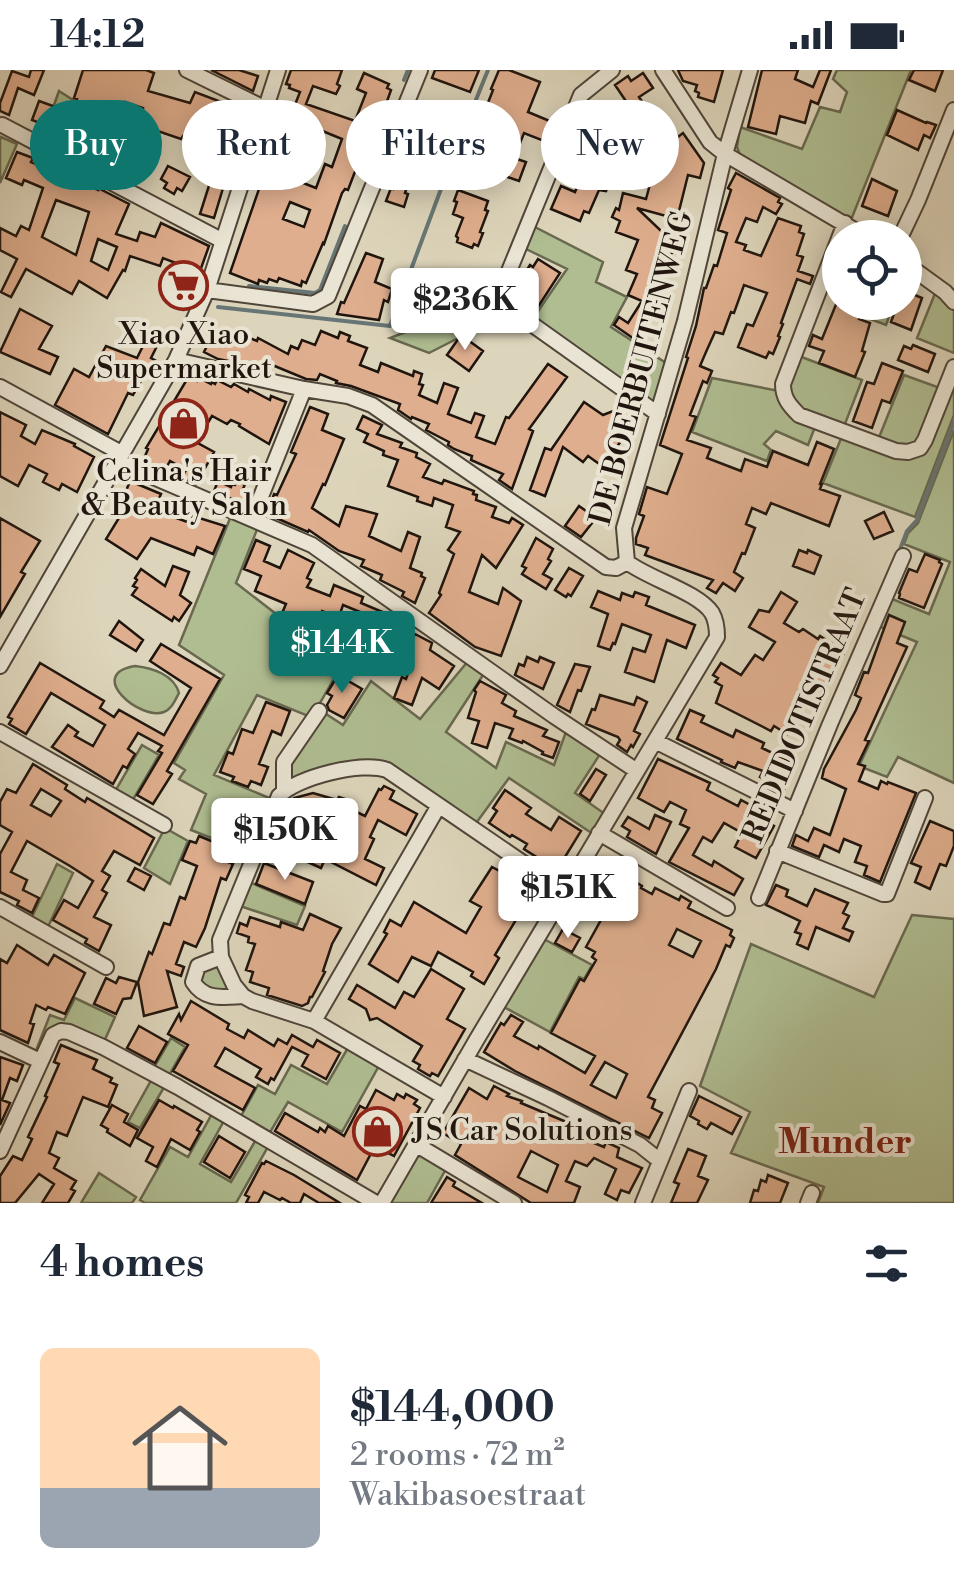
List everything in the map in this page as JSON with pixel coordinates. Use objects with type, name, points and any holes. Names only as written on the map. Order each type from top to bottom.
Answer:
[{"type":"street","points":[[187,70],[248,100]]},
{"type":"street","points":[[269,100],[278,70]]},
{"type":"street","points":[[207,290],[312,304],[328,296],[420,70]]},
{"type":"street","points":[[612,70],[581,95],[505,282],[505,296],[512,310],[658,414]]},
{"type":"street","points":[[663,70],[710,142],[841,220]]},
{"type":"street","name":"DE BOERBUITENWEG","points":[[379,1203],[418,1145],[465,1059],[717,637],[711,612],[627,562],[624,528],[685,322],[750,70]]},
{"type":"street","points":[[909,220],[954,110]]},
{"type":"street","points":[[2,125],[223,241]]},
{"type":"street","points":[[2,658],[176,360],[207,290],[240,190]]},
{"type":"street","points":[[922,275],[954,302]]},
{"type":"street","points":[[822,284],[783,384],[788,405],[799,415],[908,452],[920,448],[925,440],[954,368]]},
{"type":"street","points":[[176,360],[348,396],[372,405],[606,567],[616,568],[627,562]]},
{"type":"street","points":[[0,387],[184,492],[312,545],[637,771]]},
{"type":"street","points":[[252,519],[304,389]]},
{"type":"street","name":"REDIDOTISTRAAT","points":[[759,898],[904,556]]},
{"type":"street","points":[[284,790],[284,762],[319,711]]},
{"type":"street","points":[[0,732],[164,826]]},
{"type":"street","points":[[654,741],[794,811]]},
{"type":"street","points":[[444,1097],[314,1021],[252,1001],[234,985],[220,957],[220,940],[279,796],[284,790],[310,780],[354,768],[378,767],[564,892]]},
{"type":"street","points":[[777,851],[886,894],[925,798]]},
{"type":"street","points":[[314,1021],[438,806]]},
{"type":"street","points":[[599,833],[726,908]]},
{"type":"street","points":[[0,907],[106,966]]},
{"type":"street","points":[[220,957],[198,966],[193,982],[214,998],[243,996]]},
{"type":"street","points":[[1,1149],[53,1035],[70,1032],[178,1087],[379,1203]]},
{"type":"street","points":[[0,1042],[40,1061]]},
{"type":"street","points":[[465,1059],[625,1137],[660,1161]]},
{"type":"street","points":[[643,1203],[689,1091]]},
{"type":"street","points":[[418,1145],[514,1203]]},
{"type":"green space","points":[[837,70],[911,70],[851,220],[741,158],[737,147],[740,127],[802,149],[820,107],[840,112],[847,92],[833,79]]},
{"type":"green space","points":[[59,91],[73,100],[56,100]]},
{"type":"green space","points":[[1,137],[17,144],[0,183],[0,140]]},
{"type":"green space","points":[[531,225],[603,262],[596,282],[627,297],[611,327],[666,363],[654,400],[647,402],[532,320],[567,269],[522,247]]},
{"type":"green space","points":[[936,291],[954,307],[954,353],[917,338]]},
{"type":"green space","points":[[496,297],[507,313],[429,353],[390,338]]},
{"type":"green space","points":[[799,356],[862,380],[843,429],[806,415],[792,403],[789,381]]},
{"type":"green space","points":[[904,375],[940,388],[921,439],[905,449],[878,440]]},
{"type":"green space","points":[[712,378],[779,391],[815,427],[808,445],[776,431],[764,444],[771,450],[767,461],[692,432]]},
{"type":"green space","points":[[954,380],[954,415],[915,517],[823,483],[842,436],[916,455]]},
{"type":"green space","points":[[954,430],[954,783],[898,757],[887,777],[859,766],[917,642],[878,626],[890,598],[929,614],[950,562],[904,544],[918,523]]},
{"type":"green space","points":[[231,516],[258,527],[236,583],[342,665],[317,708],[343,725],[371,681],[420,719],[469,660],[485,672],[446,732],[496,768],[506,742],[554,765],[567,729],[602,751],[575,793],[605,814],[593,834],[509,778],[474,826],[387,764],[376,761],[338,765],[290,781],[286,760],[311,717],[257,695],[214,775],[274,800],[252,854],[191,830],[206,794],[179,779],[185,770],[174,763],[224,675],[179,645]]},
{"type":"green space","points":[[135,666],[173,681],[179,693],[167,711],[142,710],[122,695],[115,678]]},
{"type":"green space","points":[[142,745],[159,755],[131,803],[114,793]]},
{"type":"green space","points":[[165,828],[188,841],[170,884],[144,868]]},
{"type":"green space","points":[[57,864],[73,873],[47,929],[31,919]]},
{"type":"green space","points":[[247,881],[305,906],[297,925],[237,905]]},
{"type":"green space","points":[[912,915],[954,919],[954,1203],[818,1203],[824,1187],[731,1153],[750,1112],[700,1086],[751,944],[874,997]]},
{"type":"green space","points":[[542,938],[592,965],[584,979],[579,977],[550,1032],[502,1006]]},
{"type":"green space","points":[[220,963],[235,994],[215,994],[197,983],[200,969]]},
{"type":"green space","points":[[75,998],[115,1017],[103,1044],[69,1029],[42,1050],[37,1048],[50,1015],[64,1020]]},
{"type":"green space","points":[[171,1038],[185,1047],[168,1077],[153,1069]]},
{"type":"green space","points":[[349,1046],[380,1064],[342,1132],[288,1102],[269,1134],[240,1118],[258,1085],[275,1094],[291,1065],[327,1084]]},
{"type":"green space","points":[[153,1077],[166,1084],[140,1128],[128,1122]]},
{"type":"green space","points":[[213,1112],[225,1119],[200,1164],[231,1182],[257,1138],[269,1145],[236,1203],[140,1200],[170,1147],[188,1157]]},
{"type":"green space","points":[[423,1155],[447,1167],[427,1203],[388,1203],[416,1157]]},
{"type":"green space","points":[[99,1173],[136,1197],[132,1203],[81,1203]]},
{"type":"building","points":[[31,70],[44,70],[34,95],[18,88],[9,115],[0,111],[12,71],[29,77]]},
{"type":"building","points":[[83,70],[146,70],[154,73],[148,91],[182,101],[182,138],[162,132],[162,100],[74,98]]},
{"type":"building","points":[[211,70],[239,70],[258,76],[253,91]]},
{"type":"building","points":[[291,70],[342,70],[336,94],[313,86],[308,100],[297,100],[300,92],[289,88],[286,84]]},
{"type":"building","points":[[435,70],[479,70],[470,92],[432,78]]},
{"type":"building","points":[[499,70],[540,82],[528,112],[541,117],[541,140],[524,133],[521,140],[521,100],[489,100]]},
{"type":"building","points":[[678,70],[723,70],[714,102],[698,97],[697,85],[683,81]]},
{"type":"building","points":[[762,70],[798,70],[795,79],[813,87],[820,70],[831,70],[818,104],[811,101],[805,123],[780,116],[776,134],[748,127]]},
{"type":"building","points":[[914,70],[943,70],[935,91],[909,80]]},
{"type":"building","points":[[364,73],[389,84],[387,88],[391,90],[387,100],[363,100],[366,93],[357,89]]},
{"type":"building","points":[[643,73],[653,88],[639,97],[641,100],[625,100],[615,85],[628,76],[631,81]]},
{"type":"building","points":[[195,92],[216,100],[191,100]]},
{"type":"building","points":[[897,110],[936,125],[930,138],[924,135],[918,150],[887,135]]},
{"type":"building","points":[[326,111],[346,118],[346,189],[306,283],[302,281],[301,286],[279,278],[267,283],[259,280],[258,284],[230,273],[259,190],[326,190],[326,164],[332,167],[342,139],[326,132]],"holes":[[[290,202],[310,210],[304,227],[283,219]]]},
{"type":"building","points":[[683,133],[704,163],[700,178],[688,175],[677,219],[637,208],[678,247],[669,256],[657,288],[661,289],[651,314],[654,315],[637,341],[614,325],[619,317],[628,323],[642,301],[628,295],[637,274],[626,270],[638,240],[616,232],[620,221],[612,217],[616,208],[619,210],[623,193],[646,199],[648,190],[679,190],[679,136]]},
{"type":"building","points":[[17,152],[30,157],[30,183],[24,180],[22,185],[6,178]]},
{"type":"building","points":[[168,166],[182,173],[182,191],[177,188],[174,194],[164,188],[167,183],[162,177]]},
{"type":"building","points":[[736,173],[780,198],[778,202],[782,204],[776,214],[763,207],[757,222],[746,218],[736,242],[746,245],[744,250],[761,256],[778,218],[801,226],[799,232],[804,234],[797,255],[803,257],[798,271],[813,276],[810,284],[797,279],[780,337],[773,354],[769,352],[766,358],[738,347],[747,324],[753,326],[767,293],[744,285],[723,334],[715,332],[700,366],[712,371],[707,383],[703,381],[690,415],[696,417],[687,440],[711,448],[707,458],[741,471],[745,459],[767,467],[773,451],[808,465],[817,442],[834,449],[820,489],[840,496],[829,526],[771,503],[766,514],[752,508],[746,524],[755,528],[734,572],[743,578],[735,591],[723,583],[716,593],[707,588],[713,580],[645,555],[648,548],[636,544],[636,538],[644,516],[639,514],[647,487],[667,494],[682,454],[660,445],[688,358],[704,288],[714,265],[717,266],[727,233],[718,230],[731,190],[728,188]]},
{"type":"building","points":[[872,179],[897,191],[888,216],[862,206]]},
{"type":"building","points":[[42,190],[102,190],[129,204],[116,234],[137,241],[140,232],[155,237],[161,223],[209,246],[191,296],[185,294],[182,301],[169,296],[181,265],[163,258],[160,266],[130,256],[107,298],[79,281],[72,294],[26,269],[11,297],[1,292],[17,259],[0,250],[0,228],[16,236],[21,226],[29,230]],"holes":[[[56,200],[89,212],[76,255],[42,237]],[[98,239],[117,247],[108,270],[91,261]]]},
{"type":"building","points":[[208,190],[222,190],[214,218],[200,214]]},
{"type":"building","points":[[390,190],[406,190],[408,194],[404,207],[386,201]]},
{"type":"building","points":[[458,190],[488,201],[478,246],[474,244],[472,248],[457,242],[463,218],[453,214],[457,202],[454,201]]},
{"type":"building","points":[[559,190],[599,190],[589,213],[584,211],[580,221],[551,209]]},
{"type":"building","points":[[366,253],[383,259],[375,282],[392,289],[388,302],[384,300],[379,320],[337,314]]},
{"type":"building","points":[[538,259],[560,273],[536,310],[521,304],[516,287]]},
{"type":"building","points":[[448,287],[452,296],[448,307],[438,310],[433,302],[438,290]]},
{"type":"building","points":[[20,309],[52,326],[39,349],[58,357],[50,374],[0,352]]},
{"type":"building","points":[[830,320],[870,323],[855,377],[819,363],[824,351],[809,346],[813,335],[822,339]]},
{"type":"building","points":[[892,320],[914,320],[911,330]]},
{"type":"building","points":[[321,331],[338,338],[340,332],[350,336],[348,341],[367,348],[360,365],[378,372],[381,363],[413,376],[414,371],[422,374],[419,395],[437,403],[444,383],[458,388],[448,414],[471,423],[475,413],[484,416],[476,437],[495,444],[506,417],[548,364],[567,377],[529,429],[533,431],[512,489],[499,480],[503,474],[448,445],[449,442],[426,430],[429,424],[398,410],[400,404],[320,374],[317,380],[306,379],[265,362],[263,369],[204,352],[217,332],[238,339],[241,334],[257,341],[258,338],[288,354],[291,346],[298,349],[302,340],[315,345]]},
{"type":"building","points":[[461,335],[483,351],[469,371],[447,355]]},
{"type":"building","points":[[145,342],[156,348],[151,358],[158,362],[150,376],[145,374],[133,395],[128,393],[108,434],[55,405],[74,369],[89,377],[106,346],[137,358]]},
{"type":"building","points":[[913,345],[935,354],[928,372],[898,360],[904,346],[911,349]]},
{"type":"building","points":[[882,363],[903,371],[890,403],[882,400],[872,428],[853,421],[867,382],[874,384]]},
{"type":"building","points":[[189,376],[211,384],[217,380],[231,387],[234,384],[270,400],[271,396],[286,402],[269,444],[240,424],[231,420],[227,424],[212,416],[196,442],[214,452],[196,484],[182,477],[186,470],[170,461],[165,470],[143,461],[146,448]]},
{"type":"building","points":[[584,402],[603,415],[617,413],[614,427],[625,435],[614,451],[621,455],[613,467],[605,461],[602,466],[588,456],[583,462],[563,447],[545,496],[530,490],[545,448],[551,450]]},
{"type":"building","points":[[310,407],[328,414],[322,430],[344,439],[312,508],[339,526],[346,506],[377,514],[369,536],[401,551],[408,532],[420,537],[410,568],[425,578],[415,603],[402,596],[404,592],[380,580],[382,575],[361,566],[364,560],[339,551],[309,530],[267,514],[296,454],[291,452]]},
{"type":"building","points":[[0,412],[26,425],[21,436],[35,444],[42,430],[94,457],[77,492],[62,484],[59,490],[43,482],[47,474],[29,465],[18,486],[0,476]]},
{"type":"building","points":[[363,416],[382,425],[377,434],[402,443],[400,447],[417,453],[416,457],[430,464],[423,477],[474,491],[476,500],[496,507],[492,517],[509,523],[512,518],[523,525],[496,568],[482,555],[469,592],[498,604],[503,588],[521,601],[501,656],[475,647],[429,613],[441,595],[454,554],[448,550],[460,532],[446,527],[453,505],[434,498],[432,506],[388,486],[398,460],[364,442],[368,434],[357,429]]},
{"type":"building","points":[[130,481],[161,494],[154,510],[190,523],[193,516],[225,526],[213,554],[197,547],[194,555],[151,538],[137,559],[106,539],[122,513],[118,511]]},
{"type":"building","points":[[218,481],[231,487],[237,481],[245,484],[243,489],[248,491],[243,504],[214,491]]},
{"type":"building","points":[[579,506],[596,518],[581,537],[565,526]]},
{"type":"building","points":[[884,512],[893,531],[874,539],[865,521]]},
{"type":"building","points":[[0,518],[40,541],[0,617]]},
{"type":"building","points":[[536,538],[553,549],[543,574],[552,579],[546,589],[522,574]]},
{"type":"building","points":[[256,540],[270,546],[264,561],[280,568],[288,550],[314,563],[307,587],[330,596],[334,585],[363,597],[361,603],[392,616],[389,624],[404,630],[396,650],[367,639],[360,658],[350,654],[357,633],[352,631],[360,612],[343,605],[339,617],[322,611],[313,634],[297,628],[300,620],[283,611],[286,604],[255,591],[261,576],[244,569]]},
{"type":"building","points":[[799,550],[821,556],[814,574],[793,566]]},
{"type":"building","points":[[925,554],[942,564],[924,608],[899,598],[899,593],[909,569],[917,572]]},
{"type":"building","points":[[173,566],[189,572],[180,595],[191,603],[179,621],[174,617],[172,621],[132,595],[141,569],[165,586]]},
{"type":"building","points":[[569,568],[583,576],[571,596],[566,597],[555,590]]},
{"type":"building","points":[[598,591],[620,600],[622,593],[633,597],[635,592],[649,597],[646,605],[695,625],[686,648],[667,640],[654,682],[625,672],[633,648],[645,652],[651,635],[622,624],[610,650],[598,646],[608,614],[591,607]]},
{"type":"building","points":[[781,592],[797,602],[784,623],[818,639],[820,636],[843,655],[823,692],[806,682],[792,705],[801,710],[787,734],[774,726],[771,731],[716,703],[722,686],[713,675],[721,663],[741,675],[755,655],[763,660],[775,642],[749,627],[759,610],[769,612]]},
{"type":"building","points":[[889,615],[905,622],[897,643],[907,647],[865,740],[869,741],[858,764],[865,766],[859,781],[878,789],[881,781],[888,782],[916,793],[880,882],[864,875],[867,866],[855,862],[861,846],[844,839],[839,852],[824,845],[819,857],[792,846],[796,835],[808,841],[814,828],[830,835],[846,789],[822,778],[824,769],[856,710],[861,698],[855,695],[864,672],[868,673]]},
{"type":"building","points":[[119,621],[143,640],[136,651],[110,635]]},
{"type":"building","points":[[415,634],[432,643],[430,650],[454,666],[439,689],[422,678],[412,705],[394,698],[412,662],[399,657]]},
{"type":"building","points":[[161,644],[220,679],[167,771],[172,774],[153,804],[137,795],[162,753],[158,751],[162,746],[138,733],[128,749],[135,754],[113,784],[52,747],[68,725],[78,732],[75,736],[93,746],[105,725],[51,693],[26,734],[9,724],[12,719],[8,717],[40,663],[104,701],[100,708],[114,717],[119,710],[164,735],[191,688],[150,661]]},
{"type":"building","points":[[527,657],[554,663],[543,689],[515,675]]},
{"type":"building","points":[[575,664],[590,667],[570,712],[557,705]]},
{"type":"building","points":[[338,675],[362,689],[344,718],[327,705],[332,696],[327,693]]},
{"type":"building","points":[[480,681],[506,695],[502,703],[516,711],[514,716],[547,730],[543,736],[559,742],[553,758],[523,741],[509,738],[513,729],[495,723],[487,748],[472,743],[479,721],[468,718]]},
{"type":"building","points":[[600,695],[634,705],[637,697],[647,702],[634,731],[640,734],[627,752],[617,745],[618,737],[586,724]]},
{"type":"building","points":[[266,702],[290,711],[281,735],[272,731],[259,764],[268,767],[261,785],[251,781],[248,787],[220,772],[228,752],[233,754],[242,729],[253,733]]},
{"type":"building","points":[[690,710],[704,716],[701,722],[733,737],[736,730],[796,764],[785,788],[760,777],[763,771],[738,762],[735,768],[677,739]]},
{"type":"building","points":[[658,759],[710,783],[707,790],[738,806],[741,800],[754,807],[751,813],[774,826],[756,858],[735,847],[742,833],[724,823],[712,842],[703,837],[693,855],[712,866],[714,861],[743,879],[734,895],[669,862],[689,828],[680,824],[686,810],[670,802],[664,812],[638,798]]},
{"type":"building","points":[[33,764],[67,785],[65,789],[85,802],[87,798],[154,838],[140,865],[114,851],[102,871],[110,876],[102,890],[107,893],[94,917],[111,925],[99,951],[85,943],[87,939],[53,920],[64,900],[78,908],[93,881],[70,866],[27,841],[11,872],[27,880],[23,890],[39,898],[32,913],[0,892],[0,854],[12,832],[0,825],[0,802],[7,789],[16,793]],"holes":[[[41,789],[61,801],[51,816],[31,805]]]},
{"type":"building","points":[[596,769],[606,775],[590,801],[580,794]]},
{"type":"building","points":[[384,786],[394,791],[390,799],[417,814],[406,835],[378,820],[365,859],[384,868],[376,885],[325,859],[321,868],[301,859],[305,848],[286,840],[282,851],[271,846],[279,825],[284,827],[291,810],[286,808],[294,798],[313,793],[337,800],[339,797],[351,801],[348,808],[365,816]]},
{"type":"building","points":[[505,790],[531,808],[526,814],[551,830],[559,817],[581,831],[557,870],[524,849],[527,844],[489,823]]},
{"type":"building","points":[[655,815],[671,822],[656,854],[627,837],[630,831],[622,826],[628,817],[649,829]]},
{"type":"building","points":[[930,821],[954,831],[954,846],[946,866],[940,864],[930,889],[915,882],[921,867],[911,863]]},
{"type":"building","points":[[199,836],[226,847],[221,859],[233,864],[226,880],[221,878],[196,947],[184,942],[176,964],[184,967],[181,976],[167,971],[177,1007],[144,1016],[138,982],[164,923],[170,925],[180,897],[185,899],[197,866],[182,860],[190,841],[196,843]]},
{"type":"building","points":[[264,863],[313,882],[305,904],[256,884]]},
{"type":"building","points":[[492,867],[511,877],[507,889],[530,901],[495,955],[499,958],[484,984],[471,976],[473,972],[438,952],[431,966],[412,957],[398,982],[369,964],[387,934],[384,932],[390,920],[401,926],[414,902],[466,933],[481,907],[470,901]]},
{"type":"building","points":[[135,868],[151,876],[144,890],[128,881]]},
{"type":"building","points":[[599,880],[626,896],[634,881],[652,894],[655,888],[679,900],[681,896],[691,902],[688,908],[732,930],[730,935],[734,938],[730,947],[726,945],[648,1097],[655,1100],[652,1108],[662,1113],[649,1138],[484,1052],[501,1023],[504,1025],[511,1015],[523,1022],[514,1036],[585,1073],[595,1056],[551,1033],[580,979],[584,981],[596,960],[592,957],[595,952],[586,947],[612,900],[594,889]],"holes":[[[677,929],[701,941],[693,957],[669,945]],[[605,1062],[627,1074],[616,1098],[591,1085]]]},
{"type":"building","points":[[776,885],[788,890],[786,896],[807,906],[815,889],[848,903],[843,913],[849,916],[843,928],[853,932],[849,941],[816,927],[808,949],[797,944],[801,934],[795,932],[800,921],[766,905]]},
{"type":"building","points":[[310,914],[341,928],[325,972],[308,1003],[302,1006],[267,995],[269,988],[250,982],[253,972],[246,970],[255,944],[237,933],[240,923],[247,926],[250,917],[303,930]]},
{"type":"building","points":[[563,929],[580,938],[572,952],[555,943]]},
{"type":"building","points":[[17,945],[48,965],[54,955],[85,973],[65,1014],[36,1005],[28,1043],[0,1030],[0,959],[7,963]]},
{"type":"building","points":[[431,969],[464,989],[447,1019],[465,1029],[438,1076],[418,1069],[420,1065],[413,1061],[422,1046],[377,1018],[370,1020],[366,1009],[349,999],[357,985],[395,1008],[404,992],[414,997]]},
{"type":"building","points":[[119,977],[137,982],[131,998],[123,999],[116,1014],[94,1004],[106,978],[116,983]]},
{"type":"building","points":[[191,1001],[244,1038],[248,1030],[274,1046],[278,1039],[287,1044],[292,1035],[313,1047],[317,1040],[340,1053],[326,1079],[302,1066],[308,1055],[292,1047],[268,1084],[256,1077],[261,1069],[225,1048],[215,1066],[255,1088],[243,1110],[173,1071],[188,1045],[168,1034]]},
{"type":"building","points":[[139,1026],[167,1042],[155,1063],[127,1048]]},
{"type":"building","points":[[61,1045],[97,1060],[93,1069],[112,1078],[110,1082],[117,1085],[108,1107],[83,1097],[67,1136],[57,1132],[49,1153],[59,1158],[54,1168],[76,1181],[68,1203],[42,1203],[54,1184],[39,1174],[15,1203],[0,1203],[0,1176],[13,1156],[22,1160],[32,1139],[28,1137],[59,1064],[54,1062]]},
{"type":"building","points":[[0,1057],[23,1065],[17,1081],[10,1078],[2,1100],[10,1103],[0,1125]]},
{"type":"building","points":[[494,1086],[521,1103],[576,1126],[572,1134],[604,1147],[606,1142],[619,1148],[617,1157],[642,1168],[629,1193],[621,1190],[617,1200],[605,1194],[616,1169],[594,1158],[587,1166],[575,1161],[566,1181],[580,1187],[574,1203],[531,1203],[455,1155],[461,1144],[443,1133],[469,1088],[487,1099]],"holes":[[[531,1151],[558,1165],[547,1192],[518,1177]]]},
{"type":"building","points":[[376,1090],[394,1100],[397,1094],[404,1098],[406,1094],[417,1100],[414,1104],[420,1108],[394,1156],[375,1146],[357,1180],[275,1131],[285,1113],[318,1132],[320,1128],[325,1132],[328,1126],[344,1136],[360,1106],[366,1109]]},
{"type":"building","points":[[699,1096],[741,1117],[732,1134],[711,1123],[707,1129],[690,1116]]},
{"type":"building","points":[[159,1100],[202,1122],[190,1150],[171,1139],[157,1167],[146,1161],[153,1147],[137,1138]]},
{"type":"building","points":[[112,1105],[128,1114],[124,1122],[138,1130],[130,1146],[101,1125]]},
{"type":"building","points":[[219,1136],[245,1152],[230,1178],[204,1162]]},
{"type":"building","points":[[688,1149],[706,1156],[698,1176],[708,1180],[697,1203],[671,1203],[679,1184],[674,1182]]},
{"type":"building","points":[[266,1161],[340,1203],[319,1203],[304,1194],[300,1203],[291,1203],[264,1192],[258,1203],[246,1203],[249,1197],[245,1195]]},
{"type":"building","points":[[768,1175],[788,1183],[780,1203],[750,1203],[754,1190],[758,1191],[761,1180],[766,1182]]},
{"type":"building","points":[[447,1177],[455,1182],[453,1186],[482,1203],[431,1203]]},
{"type":"waterway","points":[[404,80],[408,70]]},
{"type":"waterway","points":[[218,307],[390,326],[488,70]]},
{"type":"waterway","points":[[249,286],[315,293],[320,290],[345,226]]},
{"type":"waterway","points":[[899,552],[907,531],[917,520],[954,422]]},
{"type":"place","name":"Xiao Xiao Supermarket","points":[[184,286]]},
{"type":"place","name":"Celina's Hair & Beauty Salon","points":[[184,423]]},
{"type":"place","name":"JS Car Solutions","points":[[377,1131]]},
{"type":"district","name":"Munder","points":[[845,1142]]}]
